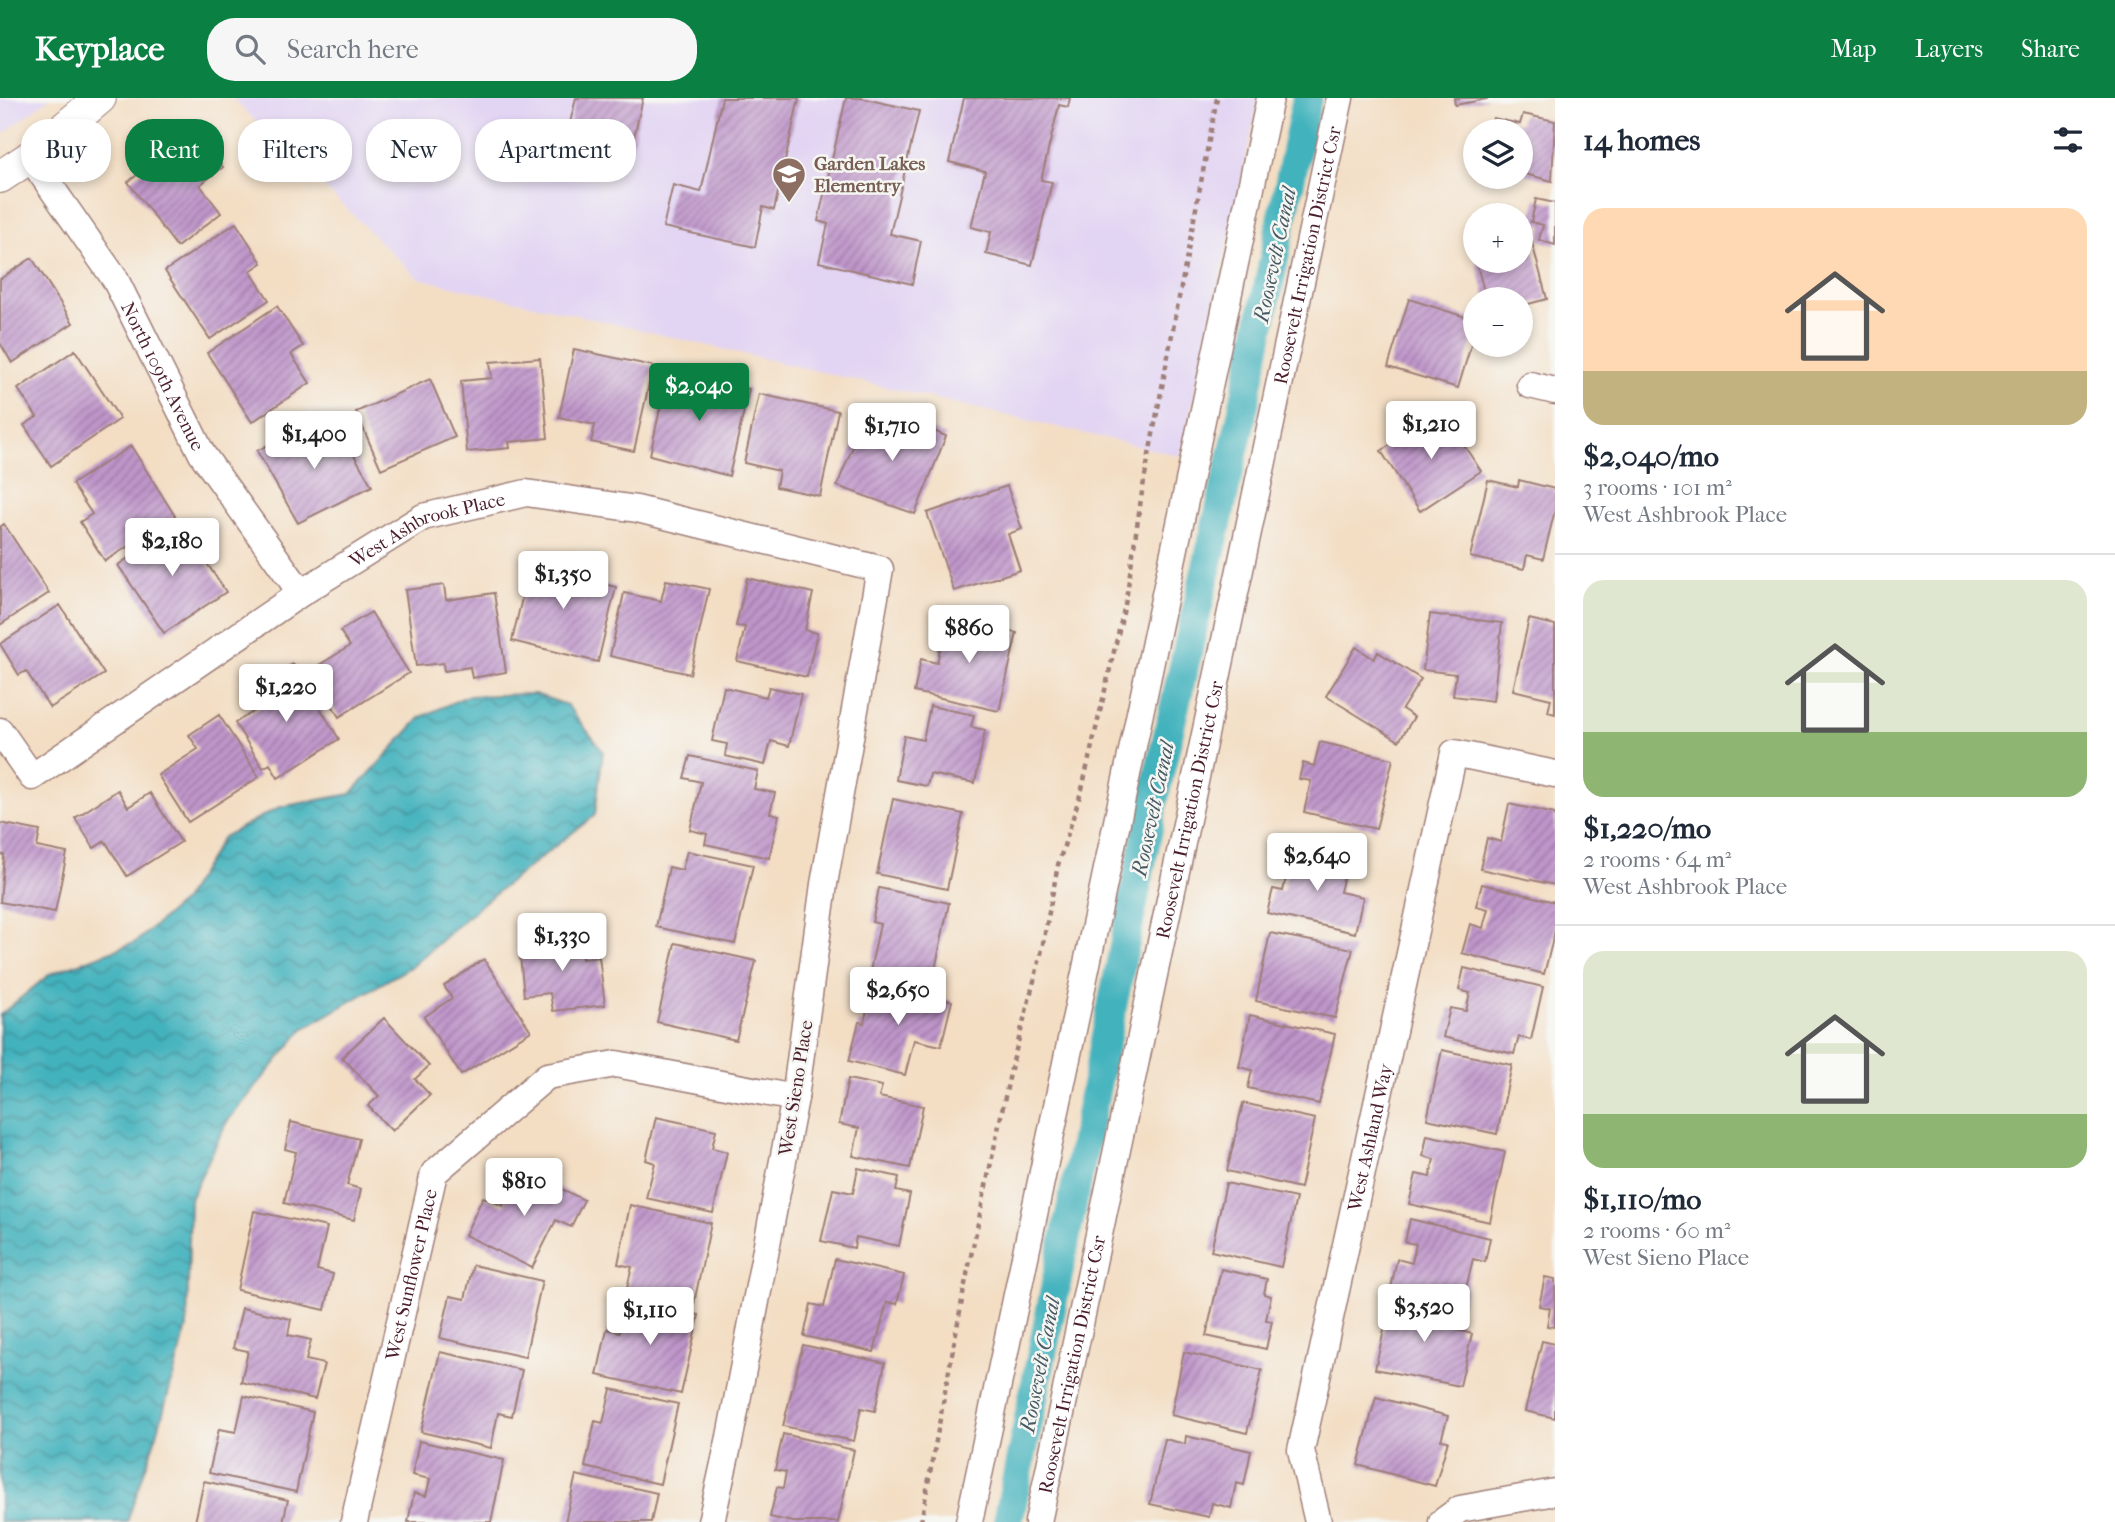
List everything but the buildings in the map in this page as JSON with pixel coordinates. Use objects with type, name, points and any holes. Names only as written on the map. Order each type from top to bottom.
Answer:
[{"type":"street","points":[[75,119],[100,98]]},
{"type":"street","points":[[969,1522],[1270,98]]},
{"type":"street","name":"Roosevelt Irrigation District Csr","points":[[1038,1522],[1340,98]]},
{"type":"street","points":[[0,177],[21,163]]},
{"type":"street","name":"North 109th Avenue","points":[[47,182],[115,279],[202,454],[301,593]]},
{"type":"street","name":"West Ashbrook Place","points":[[0,731],[32,777],[301,593],[423,517],[526,493],[637,509],[880,569]]},
{"type":"street","name":"West Sieno Place","points":[[711,1522],[730,1437],[795,1098],[824,884],[880,569]]},
{"type":"street","name":"West Ashland Way","points":[[1318,1522],[1301,1450],[1454,753],[1555,774]]},
{"type":"street","name":"West Sunflower Place","points":[[354,1522],[434,1173],[547,1076],[616,1063],[795,1098]]},
{"type":"street","points":[[1443,1522],[1460,1509],[1555,1492]]},
{"type":"path","points":[[921,1522],[965,1284],[1011,1069],[1041,954],[1058,865],[1082,789],[1126,600],[1142,492],[1217,98]]},
{"type":"shaded area","points":[[0,98],[50,98],[21,119],[0,136]]},
{"type":"shaded area","name":"Garden Lakes Elementry","points":[[232,98],[1259,98],[1181,456],[418,278],[319,182],[352,182],[352,119],[254,119]]},
{"type":"water","points":[[535,694],[567,705],[603,751],[595,815],[483,903],[412,966],[303,1029],[226,1123],[190,1199],[187,1327],[157,1434],[127,1522],[0,1522],[0,1015],[50,974],[136,942],[183,901],[223,837],[280,807],[351,794],[421,717],[467,696]]},
{"type":"waterway","name":"Roosevelt Canal","points":[[1008,1522],[1159,774],[1240,424],[1307,98]]},
{"type":"place","name":"Garden Lakes Elementry","points":[[789,204]]}]
